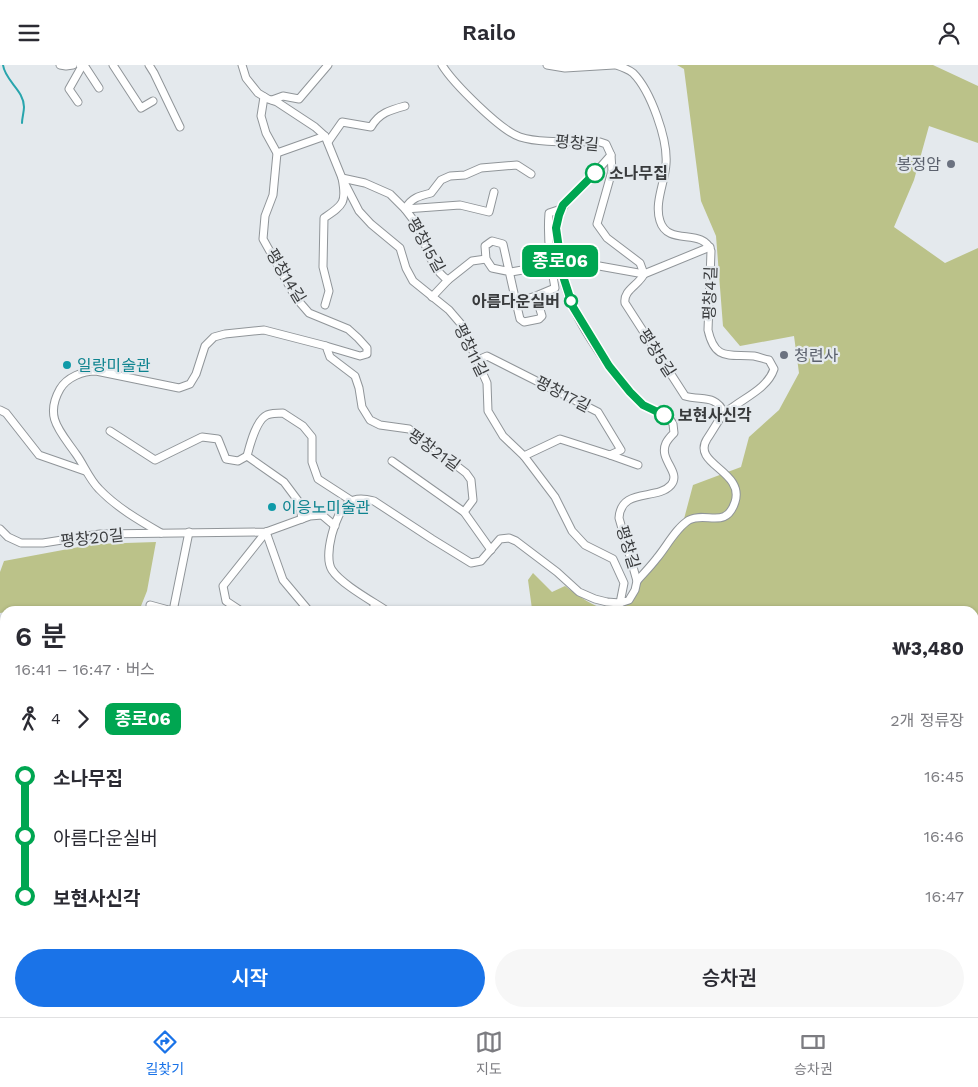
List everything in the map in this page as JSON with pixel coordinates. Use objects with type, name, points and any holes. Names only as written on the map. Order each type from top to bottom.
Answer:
[{"type":"street","points":[[60,65],[73,65]]},
{"type":"street","points":[[78,102],[69,89],[82,66],[80,65]]},
{"type":"street","points":[[84,65],[99,88]]},
{"type":"street","points":[[113,65],[141,108],[153,101]]},
{"type":"street","points":[[149,65],[180,127]]},
{"type":"street","points":[[242,65],[246,78],[258,93],[286,108],[327,139]]},
{"type":"street","points":[[272,100],[283,96],[299,99],[328,65]]},
{"type":"street","name":"평창길","points":[[442,65],[460,89],[502,126],[518,137],[533,140],[600,142],[606,144],[611,155],[561,209],[556,228],[563,276],[573,307],[609,366],[643,405],[657,413],[668,416],[673,424],[674,433],[666,443],[664,456],[674,473],[673,482],[667,489],[628,501],[619,513],[638,581],[633,595],[626,602],[620,603]]},
{"type":"street","name":"평창4길","points":[[548,65],[565,68],[615,65],[632,72],[643,86],[662,131],[666,150],[666,166],[658,207],[662,227],[671,235],[703,241],[710,247],[708,330],[711,342],[716,351],[732,357],[755,356],[769,360],[774,369],[772,376],[761,387],[724,413]]},
{"type":"street","points":[[264,97],[261,116],[266,133],[277,153],[327,139],[342,122],[371,127],[376,119],[388,110],[405,106]]},
{"type":"street","name":"평창11길","points":[[327,139],[342,178],[359,211],[371,225],[400,248],[406,269],[412,281],[449,310],[460,324],[487,383],[488,411],[504,436],[524,456],[555,497],[572,531],[585,545],[613,559],[624,583],[620,603]]},
{"type":"street","name":"평창14길","points":[[277,153],[273,195],[265,216],[263,239],[296,298],[309,313],[348,329],[367,348],[367,354],[360,356],[326,346]]},
{"type":"street","points":[[611,155],[612,171],[597,224],[607,238],[640,263],[644,274]]},
{"type":"street","name":"평창15길","points":[[405,209],[408,203],[417,196],[431,193],[441,180],[450,176],[465,175],[481,169],[517,165],[530,174]]},
{"type":"street","name":"평창11길","points":[[324,305],[329,291],[323,267],[324,219],[340,207],[345,194],[342,178]]},
{"type":"street","name":"평창15길","points":[[342,178],[365,183],[390,193],[405,209],[418,228],[440,275],[448,281]]},
{"type":"street","name":"평창15길","points":[[405,209],[460,205],[489,213],[494,192]]},
{"type":"street","points":[[516,302],[556,287],[547,231],[549,213],[561,209]]},
{"type":"street","points":[[536,296],[542,316],[524,323],[520,319],[511,272],[503,245],[492,241],[485,246],[486,259],[492,268],[511,272],[551,265]]},
{"type":"street","name":"평창5길","points":[[710,247],[644,274],[641,281],[628,291],[624,298],[625,303],[685,397],[710,399],[719,404],[724,413]]},
{"type":"street","points":[[432,297],[472,261],[486,259]]},
{"type":"street","points":[[560,259],[644,274]]},
{"type":"street","points":[[161,533],[140,521],[98,489],[85,471],[59,432],[54,414],[55,398],[62,386],[75,375],[86,371],[96,371],[179,388],[190,384],[205,346],[214,337],[224,334],[264,330],[326,346]]},
{"type":"street","name":"평창21길","points":[[326,346],[330,357],[355,376],[362,407],[370,420],[380,425],[410,429],[466,473],[471,480],[473,499],[464,512]]},
{"type":"street","name":"평창17길","points":[[478,360],[487,356],[598,412],[621,451],[610,455]]},
{"type":"street","points":[[0,411],[6,413],[39,455],[85,471]]},
{"type":"street","points":[[110,431],[154,460],[202,437],[218,439],[226,459],[238,461],[247,456],[252,438],[264,416],[283,413],[303,426],[312,437],[312,462],[318,479],[352,501]]},
{"type":"street","points":[[638,581],[679,529],[689,520],[722,518],[728,514],[735,502],[736,488],[704,451],[705,442],[724,413]]},
{"type":"street","points":[[524,456],[560,439],[638,465]]},
{"type":"street","points":[[247,456],[284,482],[300,502],[302,519]]},
{"type":"street","points":[[392,461],[464,512],[491,550]]},
{"type":"street","points":[[380,606],[337,577],[331,569],[327,558],[335,526],[342,510],[352,501],[364,499],[374,501],[472,563],[481,561],[500,539],[509,538],[516,541],[557,572],[579,593],[594,599],[620,603]]},
{"type":"street","name":"평창20길","points":[[0,529],[8,537],[21,543],[44,543],[100,534],[266,532],[310,516],[322,515],[335,526]]},
{"type":"street","points":[[174,606],[189,532]]},
{"type":"street","points":[[234,606],[226,601],[223,586],[266,532]]},
{"type":"street","points":[[266,532],[283,580],[304,606]]},
{"type":"green space","points":[[677,65],[933,65],[978,86],[978,143],[929,126],[914,180],[894,227],[945,263],[978,248],[978,606],[624,606],[635,592],[638,583],[680,534],[693,485],[741,467],[749,437],[779,410],[799,373],[794,336],[740,346],[723,326],[716,236],[701,201],[684,69]]},
{"type":"green space","points":[[156,542],[147,591],[141,606],[0,606],[0,572],[4,561],[95,544]]},
{"type":"green space","points":[[533,573],[552,592],[565,586],[597,606],[532,606],[528,580]]},
{"type":"waterway","points":[[3,65],[4,71],[18,90],[23,101],[22,123]]},
{"type":"bus line","name":"종로06","points":[[595,173],[563,205],[559,215],[556,228],[563,276],[573,307],[609,366],[643,405],[664,415]]},
{"type":"place","name":"봉정암","points":[[951,164]]},
{"type":"place","name":"소나무집","points":[[595,173]]},
{"type":"place","name":"아름다운실버","points":[[571,301]]},
{"type":"place","name":"청련사","points":[[784,355]]},
{"type":"place","name":"일랑미술관","points":[[67,365]]},
{"type":"place","name":"보현사신각","points":[[664,415]]},
{"type":"place","name":"이응노미술관","points":[[272,507]]}]
